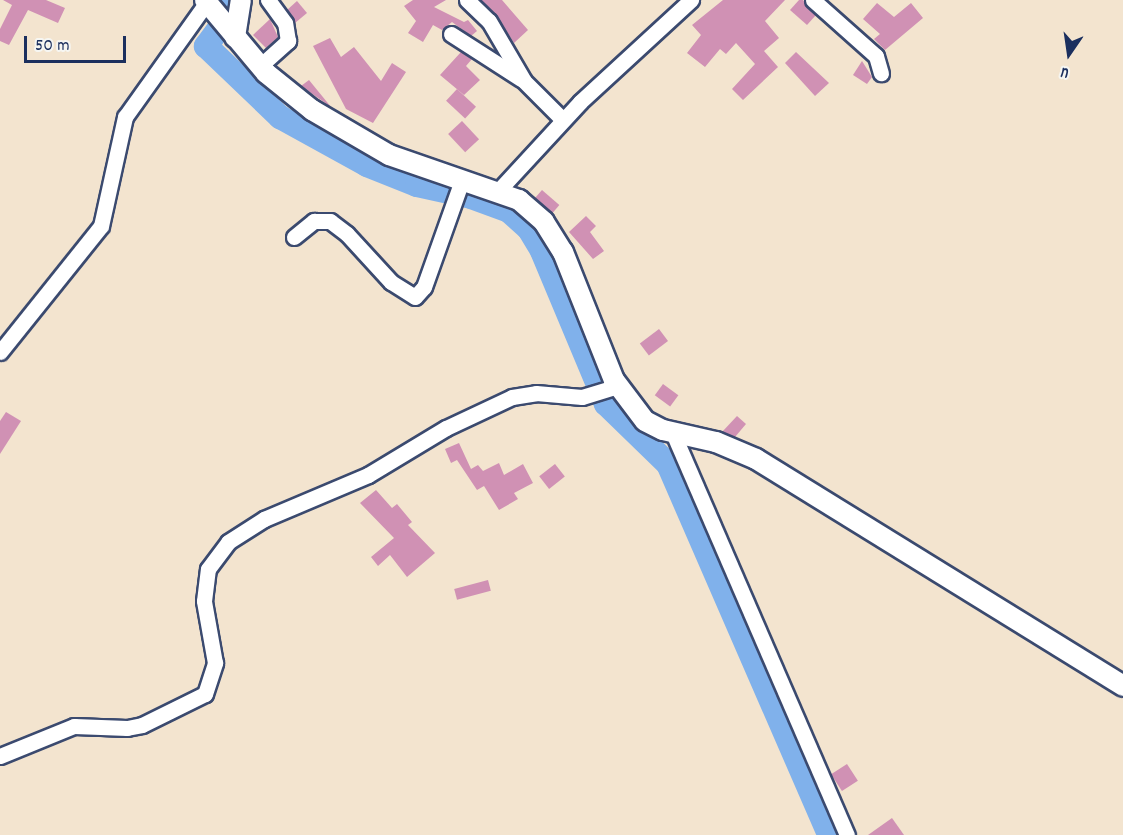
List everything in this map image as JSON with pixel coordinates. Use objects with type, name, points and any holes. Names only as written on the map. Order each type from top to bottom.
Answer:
[{"type":"street","points":[[235,37],[242,0]]},
{"type":"street","points":[[260,66],[288,41],[285,23],[268,0]]},
{"type":"street","points":[[467,0],[489,21],[524,81]]},
{"type":"street","points":[[498,191],[563,120],[691,0]]},
{"type":"street","points":[[813,0],[876,56],[881,73]]},
{"type":"street","points":[[0,352],[101,226],[125,117],[211,7],[260,66],[292,95],[338,126],[389,155],[462,182],[498,191],[529,208],[554,235],[609,389],[645,421],[673,433],[734,448],[791,479],[1123,686]]},
{"type":"street","points":[[451,34],[524,81],[563,120]]},
{"type":"street","points":[[294,237],[314,220],[330,221],[348,234],[391,282],[416,297],[424,287],[462,182]]},
{"type":"street","points":[[0,756],[54,731],[74,726],[127,728],[142,725],[205,694],[215,663],[204,601],[208,569],[228,542],[264,519],[368,475],[446,428],[501,402],[527,393],[582,397],[609,389]]},
{"type":"street","points":[[673,433],[847,835]]},
{"type":"building","points":[[3,0],[46,0],[65,8],[58,23],[28,10],[9,45],[0,41],[0,29],[12,5]]},
{"type":"building","points":[[413,0],[446,0],[434,7],[464,22],[468,20],[477,31],[471,36],[452,22],[442,30],[433,25],[423,42],[408,33],[416,21],[404,6]]},
{"type":"building","points":[[481,0],[502,0],[528,30],[514,43],[497,16]]},
{"type":"building","points":[[723,0],[785,0],[765,21],[779,38],[764,51],[778,67],[743,100],[732,89],[755,64],[736,43],[726,54],[720,49],[705,67],[687,53],[701,35],[692,25]]},
{"type":"building","points":[[799,0],[803,0],[816,15],[807,25],[790,10]]},
{"type":"building","points":[[297,1],[307,13],[295,23],[287,10]]},
{"type":"building","points":[[877,3],[894,17],[911,3],[923,18],[885,50],[874,39],[880,34],[863,19]]},
{"type":"building","points":[[270,19],[278,37],[266,48],[253,35]]},
{"type":"building","points":[[330,38],[341,57],[354,47],[381,81],[392,63],[406,72],[373,123],[346,109],[313,46]]},
{"type":"building","points":[[461,52],[472,59],[466,66],[480,80],[464,95],[440,75]]},
{"type":"building","points":[[796,52],[829,83],[815,96],[785,63]]},
{"type":"building","points":[[862,61],[872,77],[867,84],[853,75]]},
{"type":"building","points":[[309,80],[331,107],[301,86]]},
{"type":"building","points":[[457,89],[476,107],[465,118],[446,101]]},
{"type":"building","points":[[462,121],[479,139],[465,152],[448,134]]},
{"type":"building","points":[[542,190],[559,205],[552,213],[535,198]]},
{"type":"building","points":[[586,216],[596,226],[590,232],[604,251],[593,259],[569,232]]},
{"type":"building","points":[[659,329],[668,341],[649,355],[640,343]]},
{"type":"building","points":[[663,384],[678,395],[670,406],[655,395]]},
{"type":"building","points":[[6,412],[21,421],[0,454],[0,421]]},
{"type":"building","points":[[737,416],[746,424],[735,437],[722,432]]},
{"type":"building","points":[[459,443],[471,469],[478,465],[483,471],[499,463],[504,475],[523,464],[533,483],[514,493],[518,499],[499,510],[484,486],[477,490],[457,460],[451,463],[445,449]]},
{"type":"building","points":[[555,464],[565,477],[549,489],[539,476]]},
{"type":"building","points":[[376,490],[392,508],[397,504],[412,522],[408,525],[435,553],[407,577],[390,555],[378,566],[371,557],[394,538],[360,503]]},
{"type":"building","points":[[488,580],[491,591],[457,600],[454,589]]},
{"type":"building","points":[[847,764],[858,781],[842,791],[831,774]]},
{"type":"building","points":[[892,818],[904,835],[868,835]]},
{"type":"waterway","points":[[226,0],[232,11],[206,46],[280,117],[367,165],[417,185],[471,197],[509,211],[529,229],[542,251],[606,404],[668,464],[829,835]]}]
